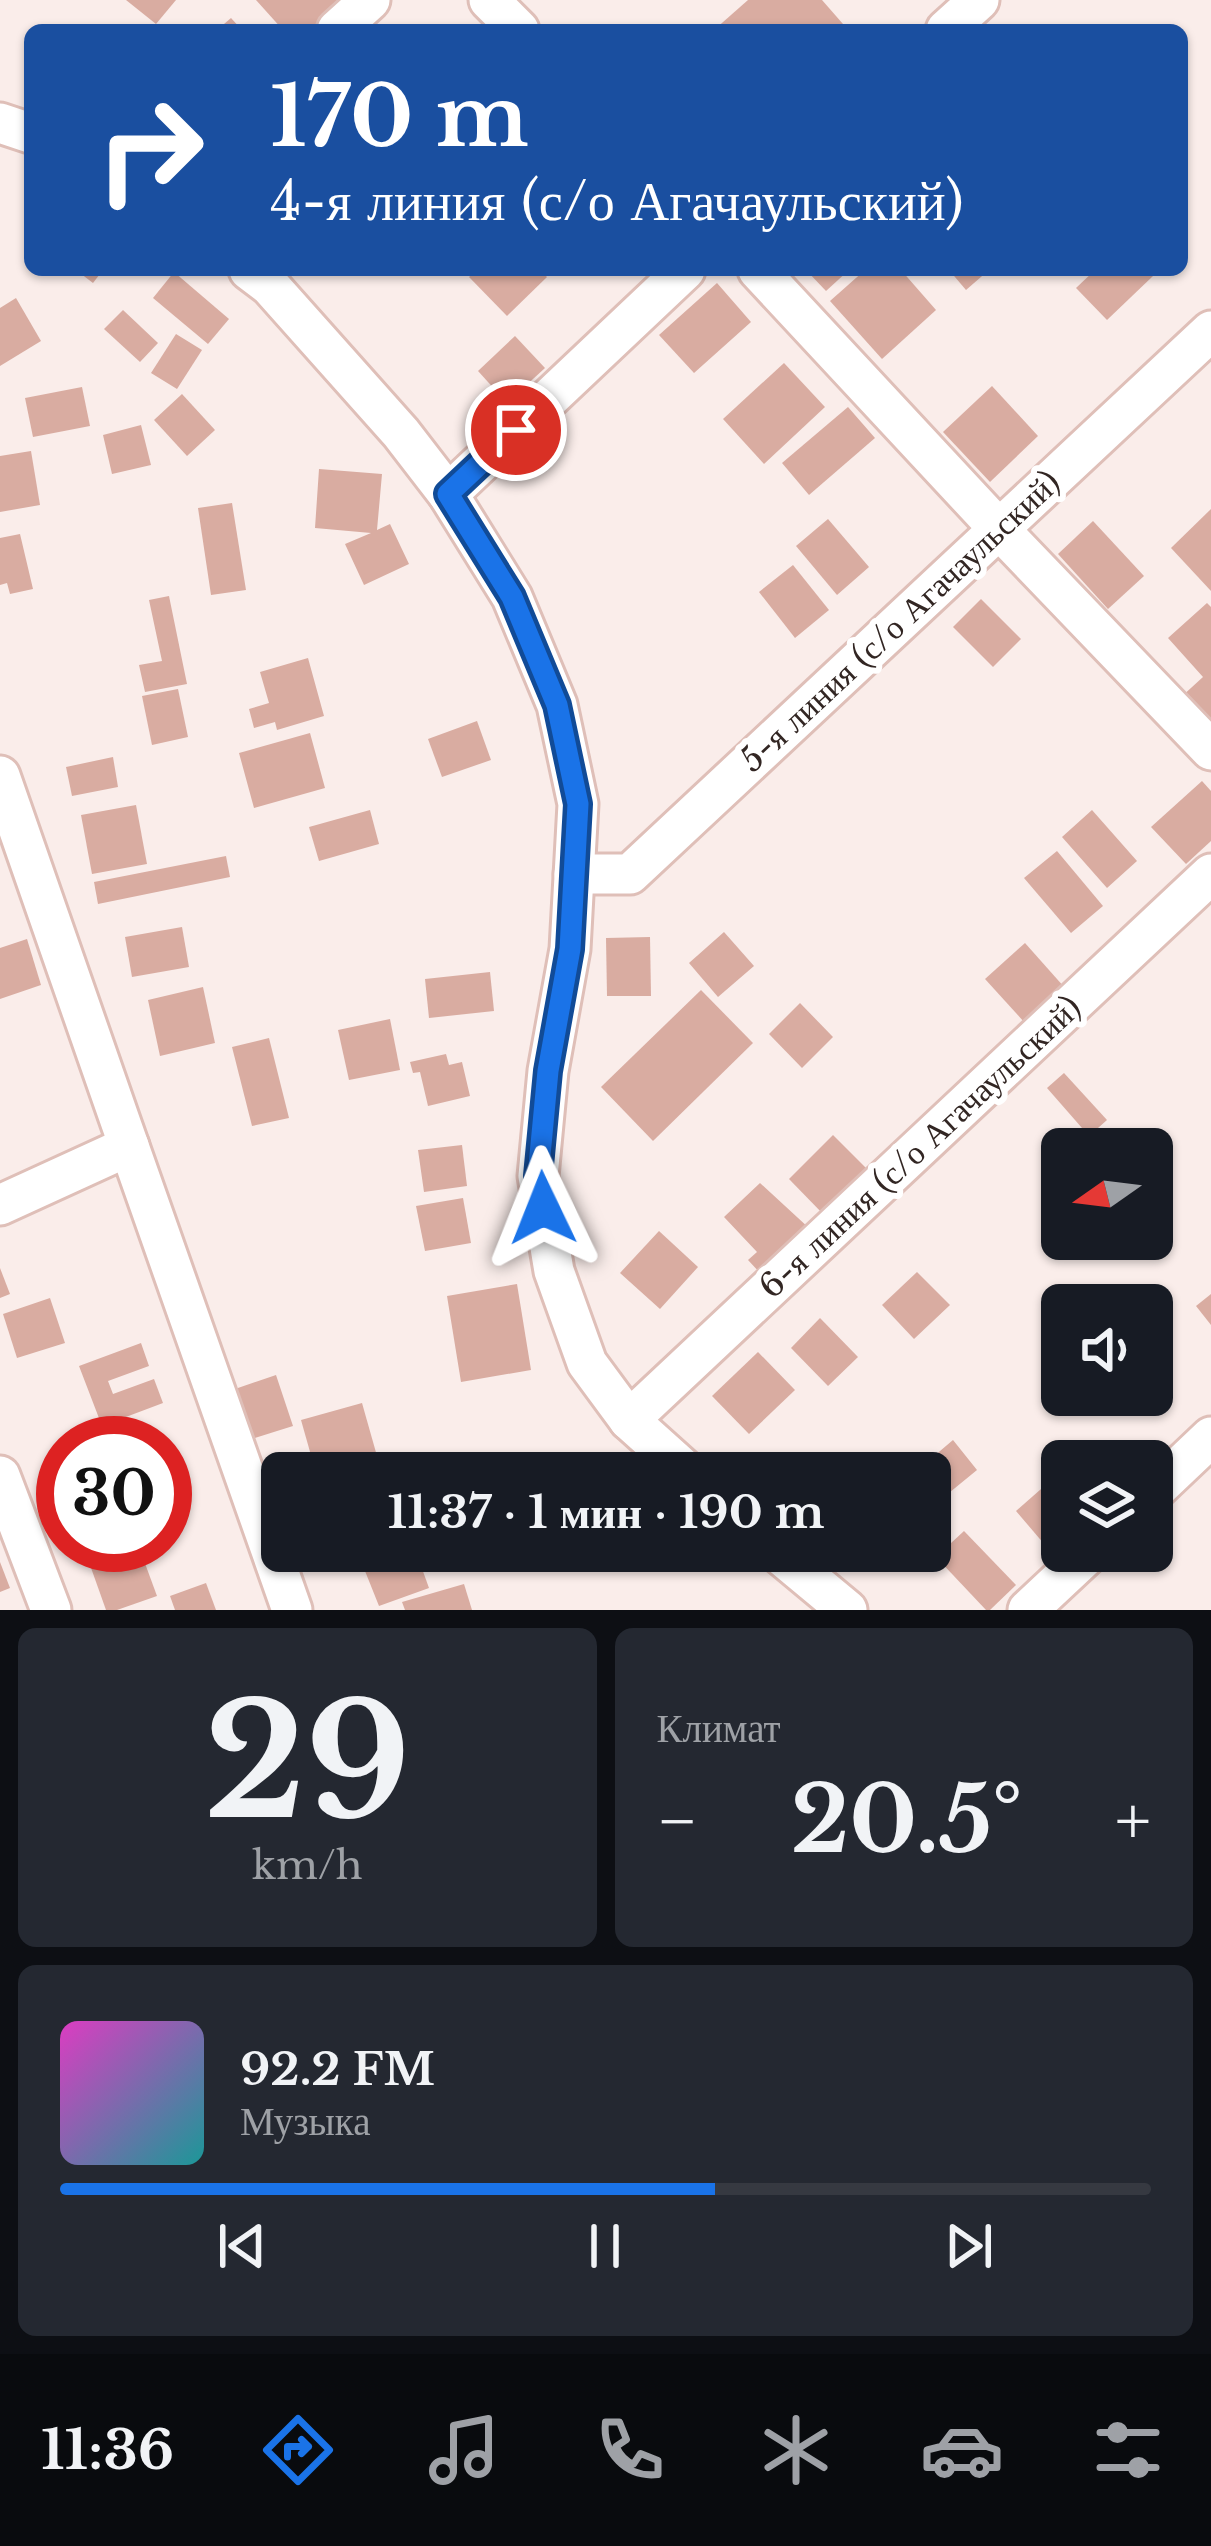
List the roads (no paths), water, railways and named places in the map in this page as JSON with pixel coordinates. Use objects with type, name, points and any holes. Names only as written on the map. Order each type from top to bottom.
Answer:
[{"type":"street","points":[[344,24],[370,0]]},
{"type":"street","points":[[489,0],[513,24]]},
{"type":"street","points":[[953,24],[979,0]]},
{"type":"street","points":[[256,276],[284,301],[401,433],[448,494],[512,597],[557,705],[578,804],[570,949],[548,1071],[538,1176],[554,1271],[587,1364],[628,1420],[664,1452]]},
{"type":"street","points":[[448,494],[679,276]]},
{"type":"street","points":[[764,276],[1211,750]]},
{"type":"street","name":"5-я линия (с/о Агачаульский)","points":[[574,874],[630,874],[1211,331]]},
{"type":"street","points":[[0,776],[292,1610]]},
{"type":"street","name":"6-я линия (с/о Агачаульский)","points":[[628,1420],[1211,874]]},
{"type":"street","points":[[0,1205],[129,1146]]},
{"type":"street","points":[[1173,1473],[1211,1437]]},
{"type":"street","points":[[0,1476],[51,1610]]},
{"type":"street","points":[[801,1572],[847,1610]]},
{"type":"street","points":[[1028,1610],[1069,1572]]}]
